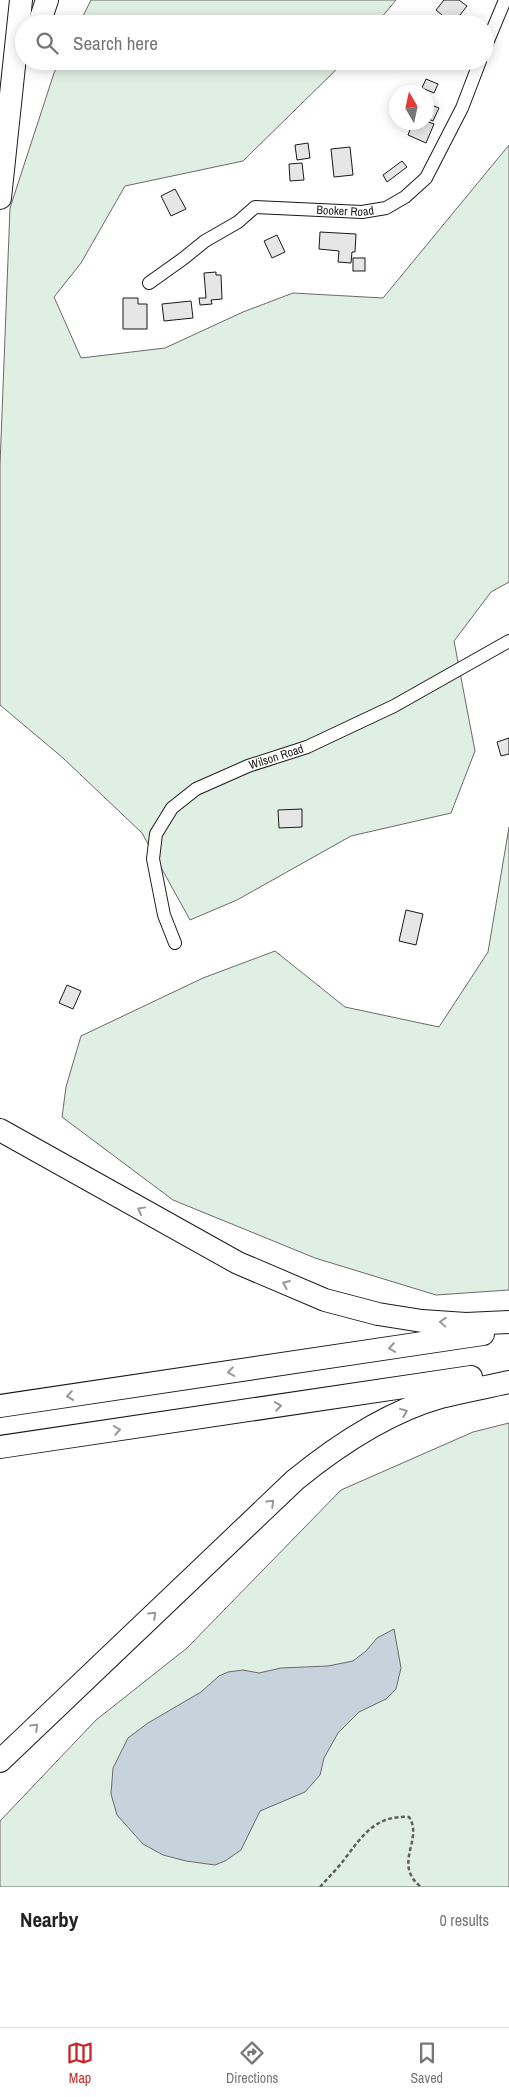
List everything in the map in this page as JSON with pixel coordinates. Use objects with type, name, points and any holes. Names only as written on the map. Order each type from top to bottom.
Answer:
[{"type":"highway","points":[[18,15],[20,0]]},
{"type":"highway","points":[[42,15],[47,0]]},
{"type":"highway","points":[[0,198],[15,50]]},
{"type":"highway","points":[[3,169],[25,70]]},
{"type":"highway","points":[[0,1130],[238,1263],[324,1300],[378,1314],[422,1321],[466,1324],[509,1322]]},
{"type":"highway","points":[[0,1406],[509,1330]]},
{"type":"highway","points":[[0,1447],[509,1371]]},
{"type":"highway","points":[[0,1761],[295,1480],[324,1456],[355,1435],[392,1417],[432,1401],[509,1382]]},
{"type":"street","points":[[494,26],[505,0]]},
{"type":"street","name":"Booker Road","points":[[150,283],[205,241],[238,222],[255,207],[362,212],[386,208],[405,198],[426,178],[462,108],[477,70]]},
{"type":"street","name":"Wilson Road","points":[[175,943],[164,915],[153,859],[156,834],[172,808],[196,789],[248,766],[307,747],[394,706],[509,641]]},
{"type":"path","points":[[320,1887],[344,1861],[363,1834],[377,1824],[401,1816],[410,1817],[413,1822],[414,1830],[408,1864],[414,1881],[421,1887]]},
{"type":"green space","points":[[91,0],[396,0],[384,15],[84,15]]},
{"type":"green space","points":[[56,70],[336,70],[243,161],[125,186],[81,263],[54,297],[81,358],[165,348],[243,312],[293,293],[383,298],[509,145],[509,582],[491,592],[454,641],[475,751],[451,813],[351,836],[237,900],[190,920],[142,833],[63,758],[0,705],[0,465],[10,208]]},
{"type":"green space","points":[[509,827],[509,1290],[436,1295],[315,1258],[173,1200],[62,1117],[66,1087],[81,1036],[203,978],[275,951],[345,1007],[439,1027],[488,952]]},
{"type":"green space","points":[[509,1423],[509,1887],[0,1887],[0,1821],[96,1720],[187,1648],[341,1490],[473,1432]]},
{"type":"shaded area","points":[[394,1629],[401,1668],[396,1689],[386,1699],[359,1712],[338,1733],[324,1758],[320,1775],[305,1792],[260,1811],[241,1850],[225,1861],[215,1865],[186,1861],[163,1855],[143,1844],[117,1815],[111,1794],[113,1768],[128,1738],[148,1723],[201,1692],[219,1676],[228,1672],[243,1670],[259,1673],[281,1668],[328,1666],[353,1661],[366,1651],[377,1638]]},
{"type":"building","points":[[444,0],[459,0],[467,6],[460,15],[442,15],[436,10]]},
{"type":"building","points":[[426,79],[438,84],[434,93],[434,85],[423,85]]},
{"type":"building","points":[[434,106],[439,108],[434,119]]},
{"type":"building","points":[[410,130],[431,130],[426,143],[408,135]]},
{"type":"building","points":[[308,143],[310,158],[297,160],[295,145]]},
{"type":"building","points":[[350,147],[353,175],[334,177],[331,149]]},
{"type":"building","points":[[402,161],[407,167],[387,182],[383,175]]},
{"type":"building","points":[[302,163],[304,180],[290,181],[289,164]]},
{"type":"building","points":[[175,189],[186,209],[171,216],[161,196]]},
{"type":"building","points":[[320,232],[356,234],[355,252],[352,252],[351,263],[338,262],[339,251],[319,249]]},
{"type":"building","points":[[277,235],[285,252],[272,258],[264,241]]},
{"type":"building","points":[[353,258],[365,258],[365,271],[353,271]]},
{"type":"building","points":[[216,272],[216,275],[221,275],[222,299],[211,300],[212,304],[200,305],[199,298],[206,298],[204,273]]},
{"type":"building","points":[[123,298],[138,298],[138,304],[147,304],[147,329],[123,329]]},
{"type":"building","points":[[191,301],[193,318],[164,321],[162,304]]},
{"type":"building","points":[[509,738],[509,754],[501,756],[497,742]]},
{"type":"building","points":[[302,809],[302,827],[279,828],[278,810]]},
{"type":"building","points":[[406,910],[423,914],[416,945],[399,941]]},
{"type":"building","points":[[67,985],[81,991],[73,1009],[59,1003]]}]
